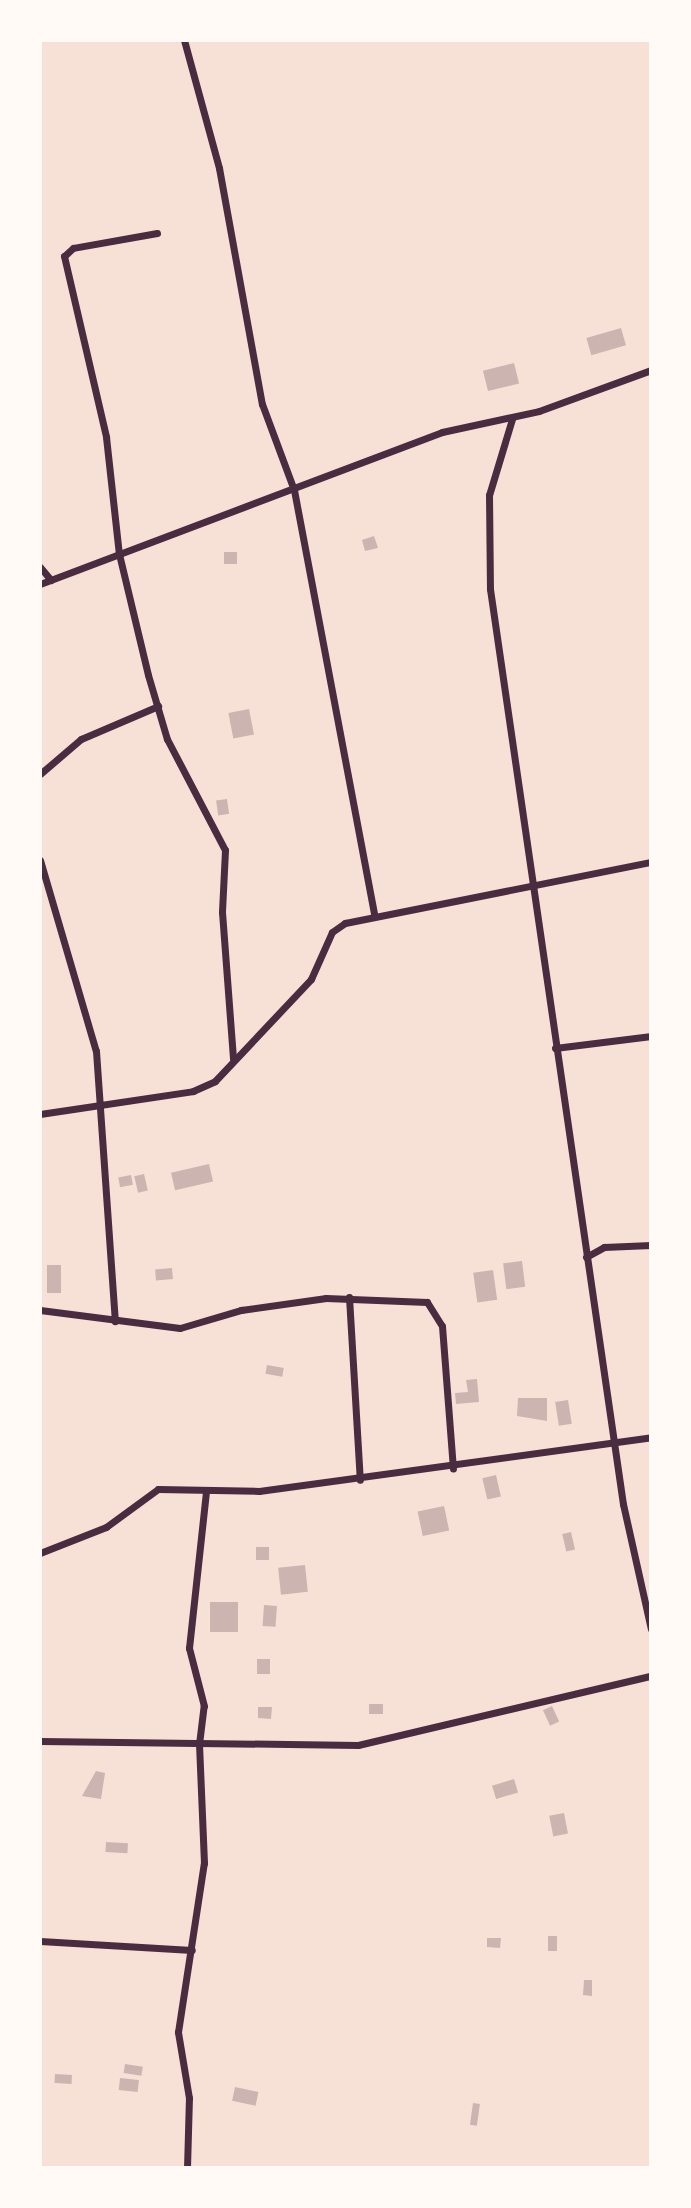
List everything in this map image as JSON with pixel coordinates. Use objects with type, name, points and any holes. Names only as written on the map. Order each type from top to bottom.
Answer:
[{"type":"street","points":[[184,40],[219,168],[262,404],[294,490],[374,914]]},
{"type":"street","points":[[157,233],[65,253],[114,479],[119,554],[158,706],[167,738],[225,850],[222,912],[233,1059]]},
{"type":"street","points":[[40,584],[442,432],[512,418],[651,370]]},
{"type":"street","points":[[512,418],[495,466],[486,548],[532,888],[613,1440],[651,1629]]},
{"type":"street","points":[[40,567],[51,580]]},
{"type":"street","points":[[40,774],[81,739],[158,706]]},
{"type":"street","points":[[40,860],[92,1028],[115,1321]]},
{"type":"street","points":[[40,1114],[99,1108],[203,1088],[311,979],[336,927],[374,914],[532,888],[651,862]]},
{"type":"street","points":[[555,1048],[651,1035]]},
{"type":"street","points":[[586,1257],[604,1247],[651,1245]]},
{"type":"street","points":[[349,1297],[359,1480]]},
{"type":"street","points":[[40,1310],[180,1328],[242,1310],[349,1297],[419,1300],[439,1313],[453,1469]]},
{"type":"street","points":[[40,1553],[84,1539],[158,1489],[206,1491],[359,1480],[453,1469],[613,1440],[651,1437]]},
{"type":"street","points":[[187,2168],[190,2098],[178,2032],[204,1863],[199,1744],[204,1706],[189,1648],[206,1491]]},
{"type":"street","points":[[40,1741],[358,1745],[651,1676]]},
{"type":"street","points":[[40,1941],[192,1951]]},
{"type":"building","points":[[621,328],[626,345],[591,355],[586,338]]},
{"type":"building","points":[[514,363],[519,383],[488,391],[483,371]]},
{"type":"building","points":[[374,536],[378,548],[365,551],[362,540]]},
{"type":"building","points":[[224,552],[237,552],[237,564],[224,564]]},
{"type":"building","points":[[249,709],[254,735],[233,739],[228,713]]},
{"type":"building","points":[[227,799],[229,814],[218,815],[216,801]]},
{"type":"building","points":[[209,1164],[213,1182],[175,1190],[171,1173]]},
{"type":"building","points":[[144,1174],[148,1191],[138,1193],[134,1176]]},
{"type":"building","points":[[131,1175],[133,1185],[120,1187],[118,1177]]},
{"type":"building","points":[[522,1261],[525,1287],[506,1289],[503,1263]]},
{"type":"building","points":[[47,1265],[61,1265],[61,1293],[47,1293]]},
{"type":"building","points":[[172,1268],[173,1279],[156,1280],[155,1269]]},
{"type":"building","points":[[493,1270],[497,1300],[477,1302],[473,1273]]},
{"type":"building","points":[[267,1365],[284,1368],[282,1377],[265,1374]]},
{"type":"building","points":[[477,1379],[479,1402],[456,1404],[455,1393],[468,1392],[466,1380]]},
{"type":"building","points":[[518,1398],[547,1398],[547,1421],[517,1416]]},
{"type":"building","points":[[568,1400],[572,1424],[559,1426],[555,1402]]},
{"type":"building","points":[[496,1475],[501,1496],[487,1500],[482,1478]]},
{"type":"building","points":[[444,1506],[449,1530],[423,1536],[418,1512]]},
{"type":"building","points":[[571,1532],[575,1550],[566,1552],[562,1534]]},
{"type":"building","points":[[256,1547],[269,1547],[269,1560],[256,1560]]},
{"type":"building","points":[[305,1565],[308,1592],[281,1595],[278,1568]]},
{"type":"building","points":[[210,1602],[238,1602],[238,1632],[210,1632]]},
{"type":"building","points":[[264,1605],[277,1606],[276,1627],[263,1626]]},
{"type":"building","points":[[257,1659],[270,1659],[270,1674],[257,1674]]},
{"type":"building","points":[[369,1704],[383,1704],[383,1714],[369,1714]]},
{"type":"building","points":[[552,1706],[559,1721],[550,1726],[543,1710]]},
{"type":"building","points":[[258,1707],[272,1707],[271,1719],[258,1718]]},
{"type":"building","points":[[96,1771],[105,1773],[101,1799],[82,1796]]},
{"type":"building","points":[[514,1779],[518,1792],[496,1799],[492,1786]]},
{"type":"building","points":[[564,1813],[568,1834],[553,1836],[549,1816]]},
{"type":"building","points":[[106,1842],[128,1843],[127,1853],[105,1852]]},
{"type":"building","points":[[548,1936],[557,1936],[557,1951],[548,1951]]},
{"type":"building","points":[[487,1938],[501,1938],[500,1948],[487,1947]]},
{"type":"building","points":[[584,1980],[592,1980],[592,1996],[583,1995]]},
{"type":"building","points":[[125,2064],[143,2067],[141,2076],[124,2073]]},
{"type":"building","points":[[55,2074],[72,2075],[72,2084],[55,2083]]},
{"type":"building","points":[[120,2078],[139,2080],[138,2092],[119,2090]]},
{"type":"building","points":[[235,2087],[258,2092],[256,2106],[232,2101]]},
{"type":"building","points":[[473,2103],[480,2104],[477,2126],[470,2125]]}]
